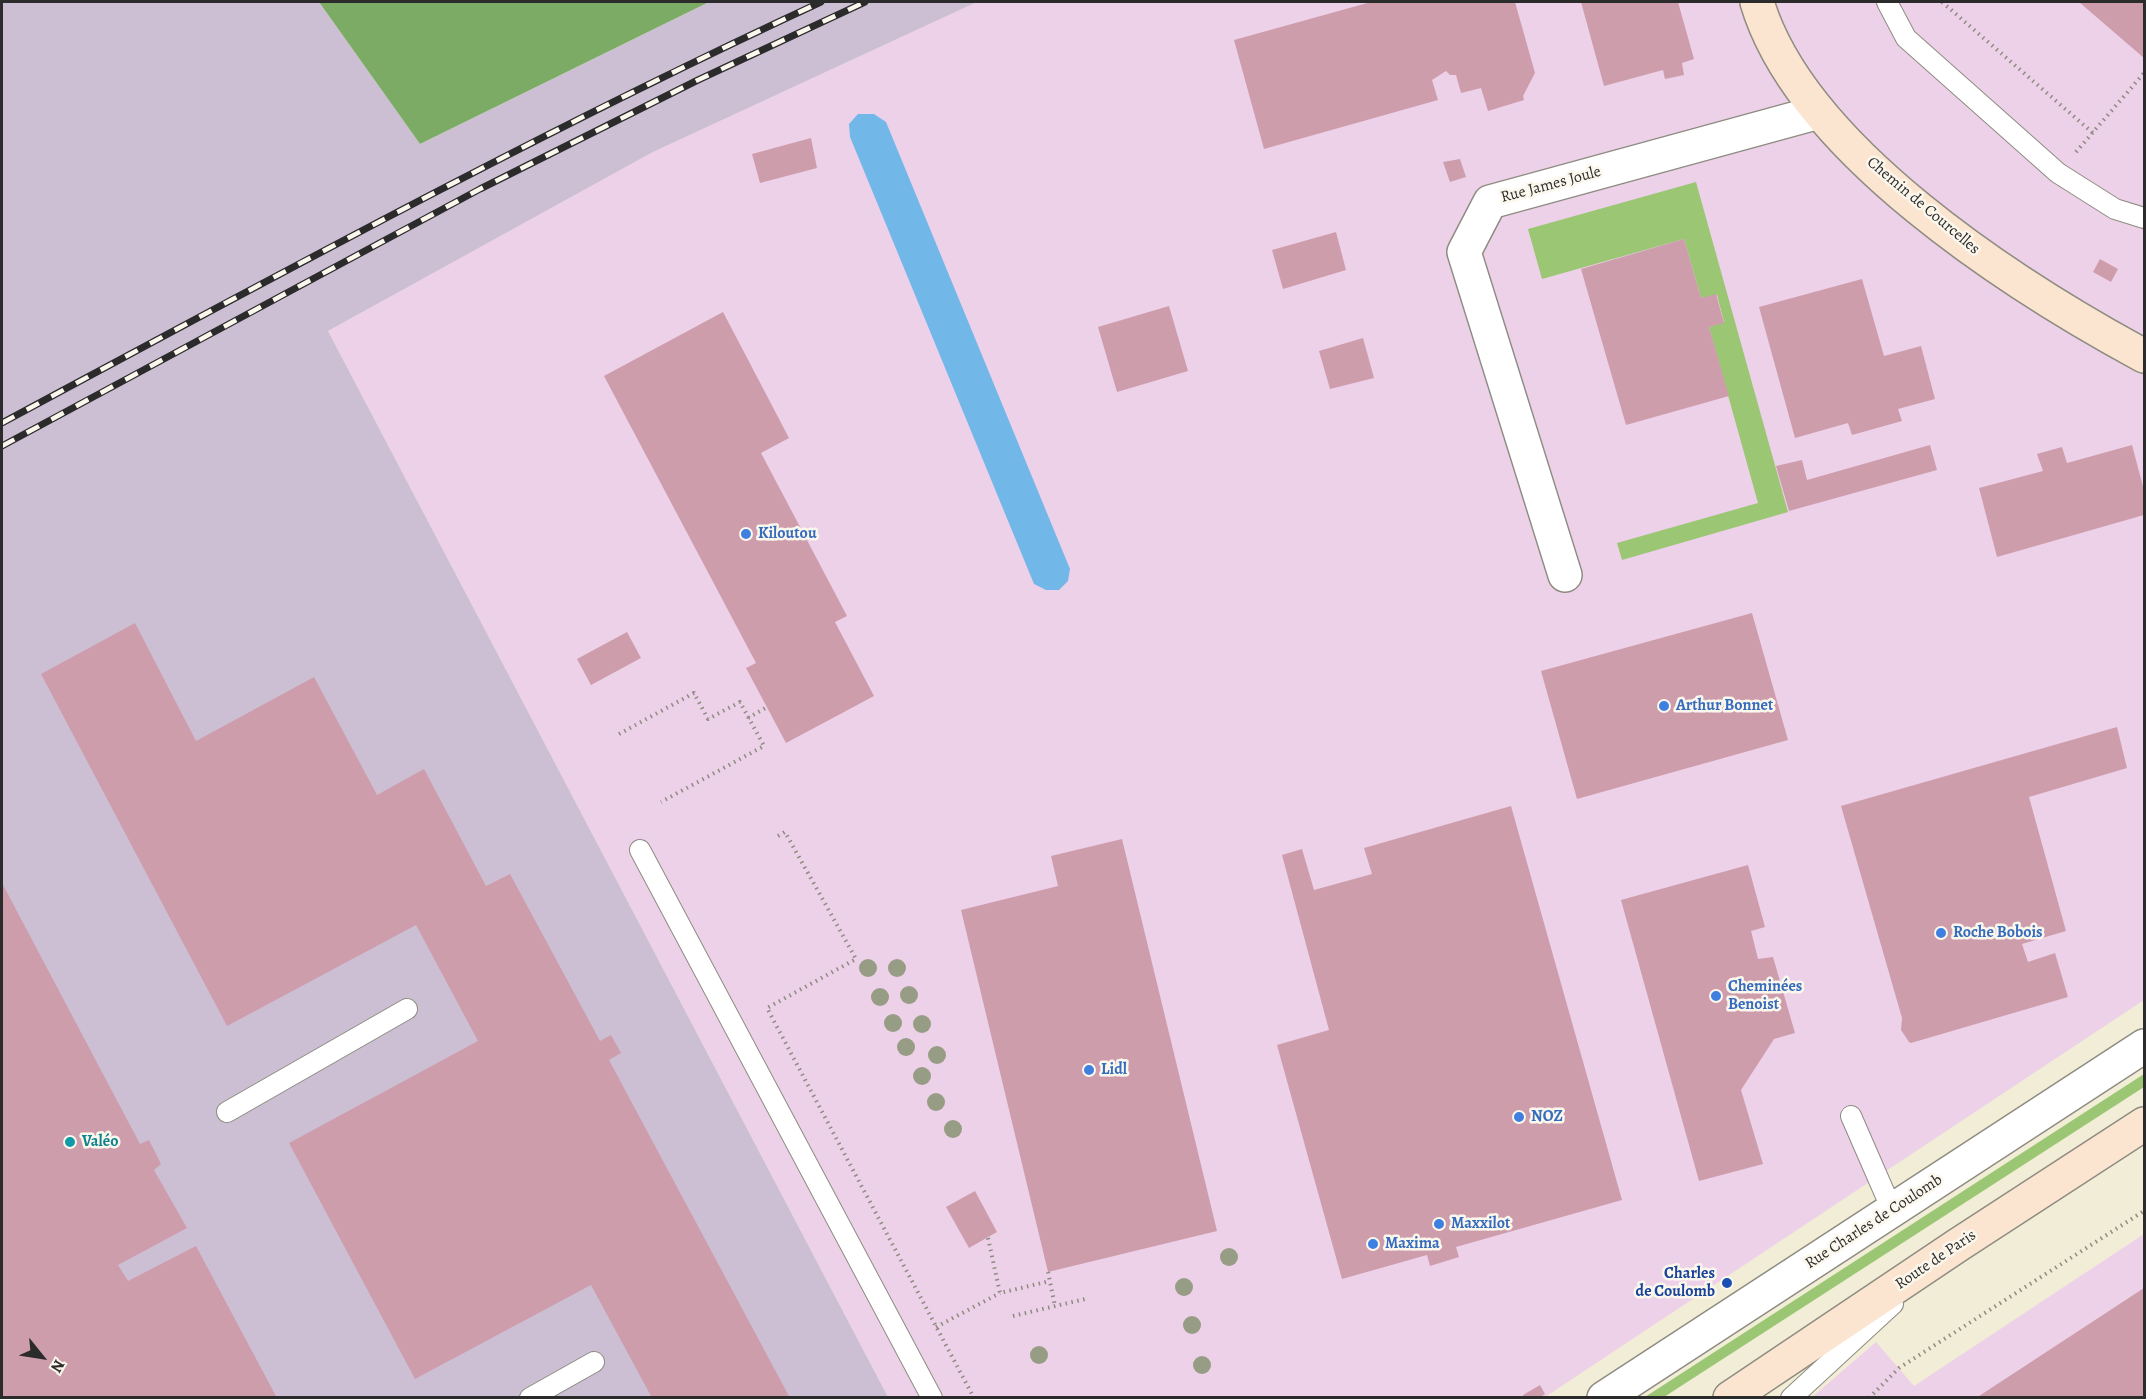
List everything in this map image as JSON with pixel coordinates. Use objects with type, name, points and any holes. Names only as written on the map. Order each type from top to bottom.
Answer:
[{"type":"street","name":"Chemin de Courcelles","points":[[1761,4],[1776,46],[1819,112],[1893,185],[1929,216],[2002,270],[2145,356]]},
{"type":"street","name":"Rue James Joule","points":[[1565,575],[1464,252],[1490,202],[1819,112]]},
{"type":"street","name":"Rue Charles de Coulomb","points":[[1604,1398],[2145,1046]]},
{"type":"street","name":"Route de Paris","points":[[1730,1398],[1958,1245],[2145,1124]]},
{"type":"lane","points":[[1887,2],[1906,38],[2058,173],[2115,208],[2145,218]]},
{"type":"lane","points":[[640,850],[932,1398]]},
{"type":"lane","points":[[227,1112],[407,1009]]},
{"type":"lane","points":[[1851,1116],[1892,1210]]},
{"type":"lane","points":[[1791,1398],[1958,1245]]},
{"type":"lane","points":[[530,1398],[594,1362]]},
{"type":"path","points":[[1942,2],[2093,133]]},
{"type":"path","points":[[2058,173],[2145,73]]},
{"type":"path","points":[[619,734],[694,693],[708,719],[740,702],[764,746],[661,802]]},
{"type":"path","points":[[748,718],[767,708]]},
{"type":"path","points":[[778,836],[785,832],[856,959],[767,1008],[974,1398]]},
{"type":"path","points":[[1869,1398],[1899,1368],[2145,1210]]},
{"type":"path","points":[[987,1238],[1000,1293]]},
{"type":"path","points":[[1048,1272],[1055,1306]]},
{"type":"path","points":[[936,1327],[1000,1293],[1050,1281]]},
{"type":"path","points":[[1012,1316],[1085,1299]]},
{"type":"shaded area","points":[[2,2],[319,2],[420,144],[709,2],[977,2],[653,152],[328,331],[888,1397],[2,1398]]},
{"type":"shaded area","points":[[977,2],[2144,2],[2144,1000],[1545,1397],[888,1397],[328,331],[653,152]]},
{"type":"shaded area","points":[[2144,1234],[2144,1397],[1811,1398],[1876,1342],[1914,1386]]},
{"type":"green space","points":[[319,2],[709,2],[420,144]]},
{"type":"green space","points":[[1696,182],[1788,512],[1622,560],[1617,543],[1758,503],[1709,327],[1724,322],[1717,295],[1701,298],[1684,239],[1542,279],[1528,229]]},
{"type":"green space","points":[[2144,1074],[2144,1087],[1664,1397],[1645,1397]]},
{"type":"water","points":[[858,114],[874,114],[886,122],[1070,569],[1068,581],[1059,590],[1046,590],[1034,584],[850,137],[849,124]]},
{"type":"building","points":[[1371,2],[1515,2],[1535,73],[1523,96],[1524,100],[1488,111],[1481,88],[1461,93],[1456,75],[1450,75],[1446,71],[1432,80],[1438,100],[1264,149],[1234,40]]},
{"type":"building","points":[[1581,2],[1678,2],[1694,59],[1682,63],[1684,75],[1665,79],[1663,70],[1604,86]]},
{"type":"building","points":[[2079,2],[2144,2],[2144,58]]},
{"type":"building","points":[[811,138],[817,168],[760,183],[752,154]]},
{"type":"building","points":[[1460,159],[1466,177],[1450,182],[1443,162]]},
{"type":"building","points":[[1336,232],[1346,270],[1283,289],[1272,250]]},
{"type":"building","points":[[1684,239],[1701,298],[1716,294],[1724,323],[1709,327],[1729,396],[1626,425],[1581,269]]},
{"type":"building","points":[[2100,259],[2118,269],[2111,282],[2093,272]]},
{"type":"building","points":[[1862,279],[1884,356],[1921,346],[1935,399],[1898,409],[1902,421],[1852,435],[1848,423],[1795,438],[1759,307]]},
{"type":"building","points":[[1169,306],[1188,371],[1117,392],[1098,327]]},
{"type":"building","name":"Kiloutou","points":[[723,312],[789,438],[761,453],[847,616],[835,622],[874,696],[786,743],[746,668],[756,663],[604,376]]},
{"type":"building","points":[[1363,338],[1374,378],[1330,389],[1319,351]]},
{"type":"building","points":[[1930,445],[1937,470],[1789,511],[1776,466],[1802,460],[1807,480]]},
{"type":"building","points":[[2132,445],[2144,490],[2144,515],[1997,557],[1979,488],[2043,471],[2037,454],[2062,447],[2067,463]]},
{"type":"building","name":"Arthur Bonnet","points":[[1752,613],[1788,740],[1577,799],[1541,671]]},
{"type":"building","points":[[135,623],[196,741],[314,677],[377,795],[424,769],[486,886],[510,874],[600,1041],[611,1035],[621,1053],[609,1060],[790,1398],[652,1398],[591,1285],[415,1379],[289,1143],[478,1041],[416,925],[227,1026],[41,674]]},
{"type":"building","points":[[627,632],[641,658],[591,685],[577,659]]},
{"type":"building","points":[[2117,727],[2127,768],[2029,797],[2066,931],[2022,944],[2028,962],[2055,953],[2068,997],[1909,1042],[1901,1030],[1902,1018],[1841,806]]},
{"type":"building","points":[[1511,806],[1622,1200],[1456,1247],[1459,1257],[1430,1266],[1427,1255],[1342,1279],[1277,1045],[1329,1030],[1282,855],[1302,849],[1314,890],[1372,874],[1364,848]]},
{"type":"building","name":"Lidl","points":[[1122,839],[1217,1231],[1048,1272],[961,910],[1058,886],[1051,856]]},
{"type":"building","name":"Cheminées Benoist","points":[[1748,865],[1765,927],[1751,931],[1758,959],[1773,957],[1795,1033],[1774,1039],[1741,1090],[1763,1164],[1699,1181],[1621,900]]},
{"type":"building","name":"Valéo","points":[[2,883],[140,1144],[149,1140],[161,1164],[154,1170],[187,1228],[118,1265],[128,1281],[196,1246],[277,1398],[2,1398]]},
{"type":"building","points":[[975,1191],[997,1232],[969,1248],[946,1207]]},
{"type":"building","points":[[2144,1288],[2144,1398],[1976,1398]]},
{"type":"building","points":[[1540,1385],[1545,1394],[1539,1398],[1524,1398],[1523,1395]]},
{"type":"railway","points":[[2,423],[510,154],[821,2]]},
{"type":"railway","points":[[2,446],[480,189],[698,80],[865,2]]},
{"type":"place","name":"Kiloutou","points":[[746,534]]},
{"type":"place","name":"Arthur Bonnet","points":[[1664,706]]},
{"type":"place","name":"Roche Bobois","points":[[1941,933]]},
{"type":"place","name":"Cheminées Benoist","points":[[1716,996]]},
{"type":"place","name":"Lidl","points":[[1089,1070]]},
{"type":"place","name":"NOZ","points":[[1519,1117]]},
{"type":"place","name":"Valéo","points":[[70,1142]]},
{"type":"place","name":"Maxxilot","points":[[1439,1224]]},
{"type":"place","name":"Maxima","points":[[1373,1244]]},
{"type":"place","name":"Charles de Coulomb","points":[[1727,1283]]}]
